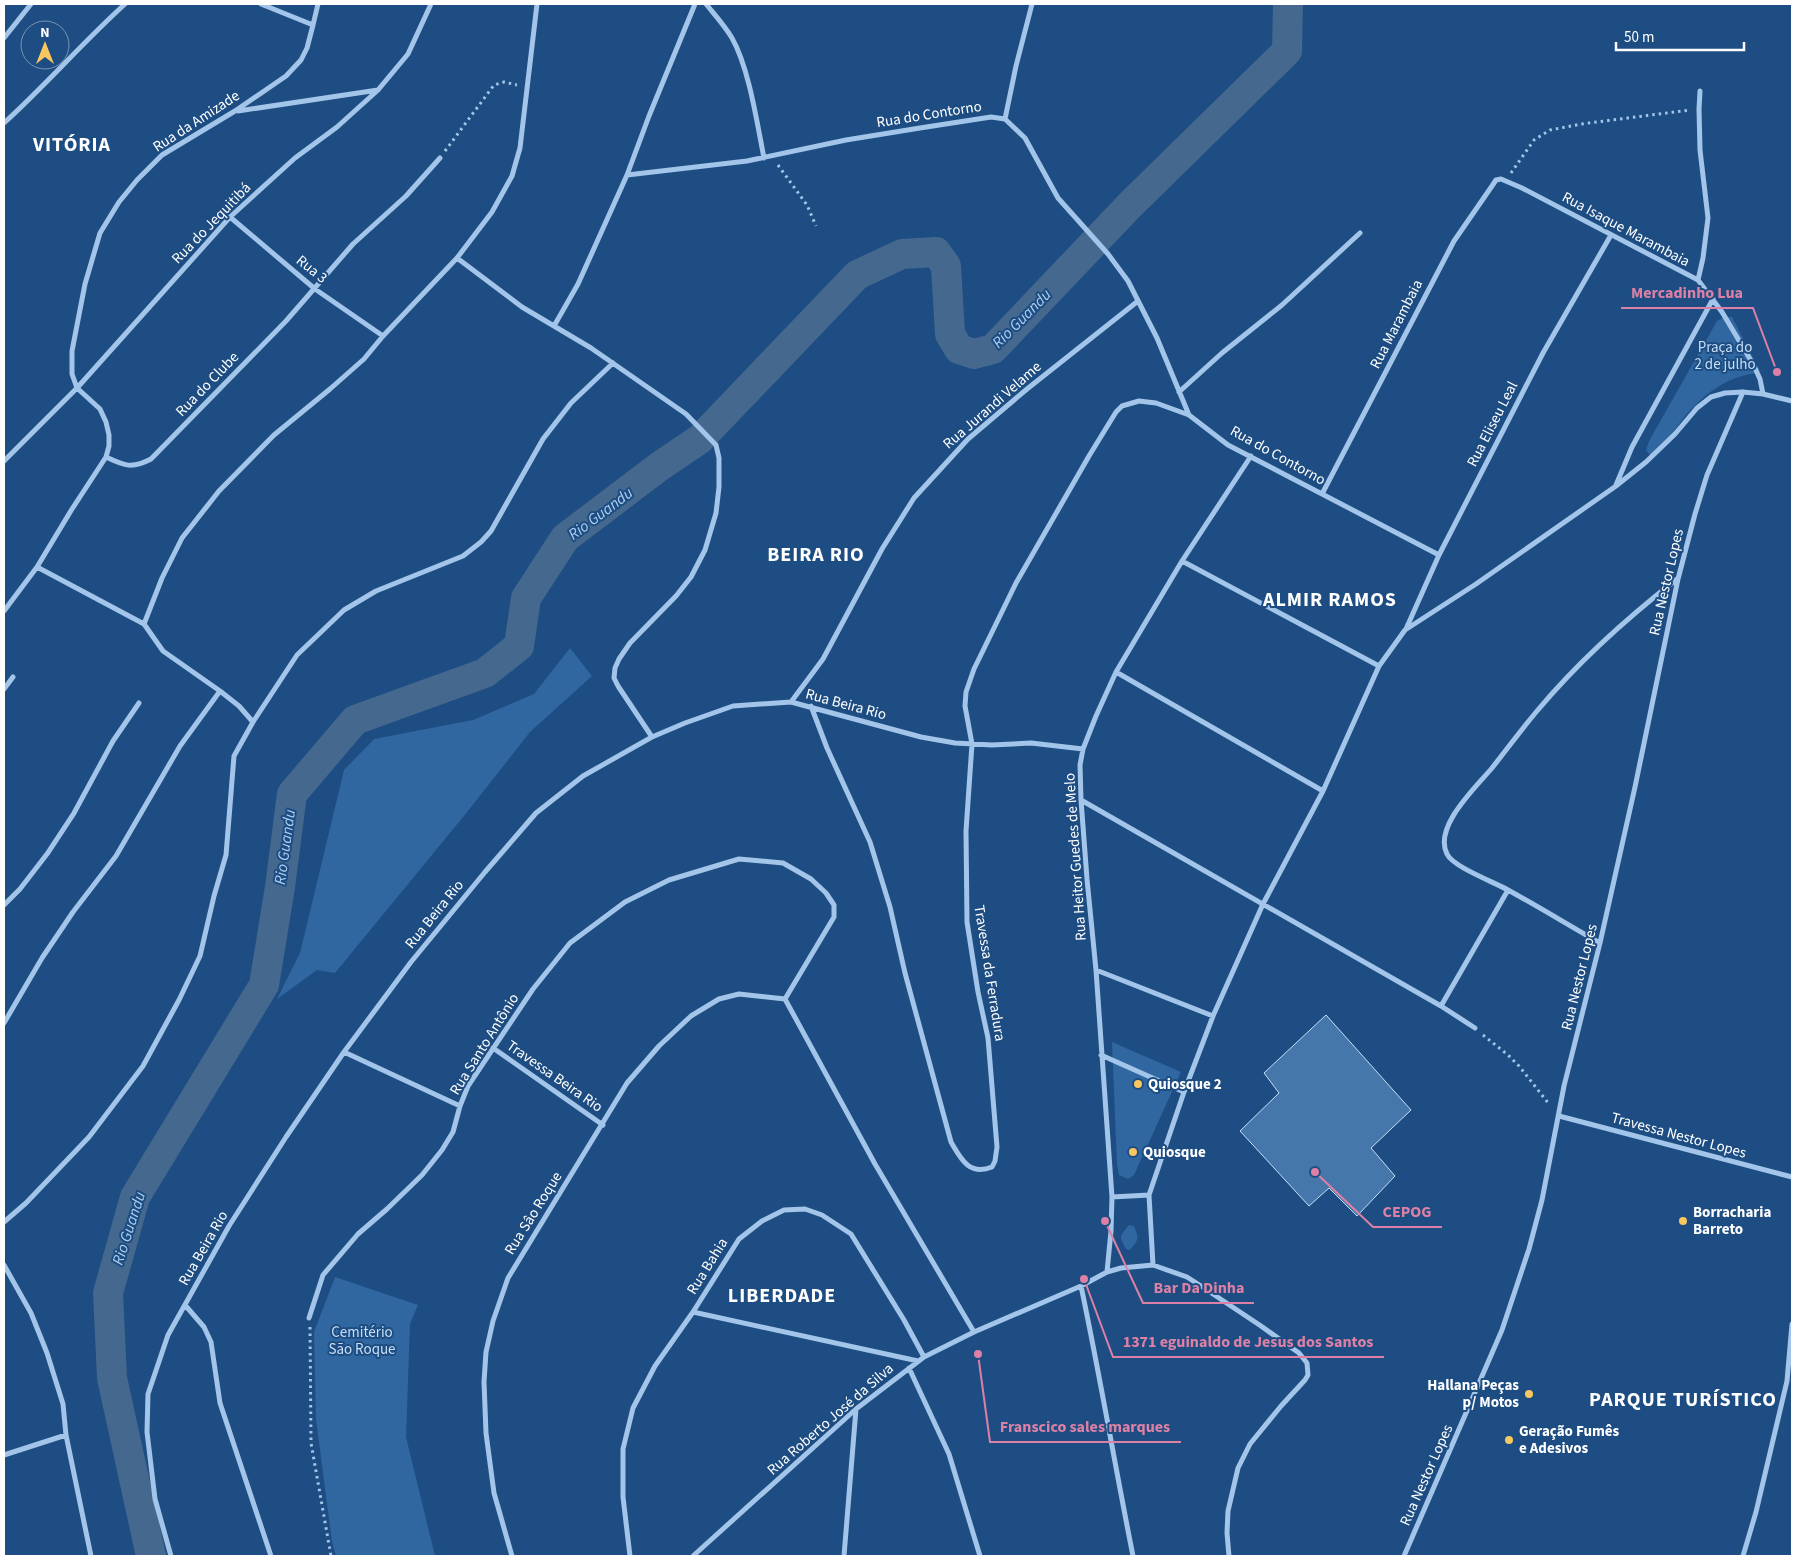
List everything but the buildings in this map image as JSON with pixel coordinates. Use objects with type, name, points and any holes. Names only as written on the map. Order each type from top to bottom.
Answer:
[{"type":"street","points":[[4,38],[31,4]]},
{"type":"street","points":[[4,123],[32,97],[95,31],[125,4]]},
{"type":"street","points":[[261,4],[313,25]]},
{"type":"street","name":"Rua da Amizade","points":[[77,388],[72,374],[72,351],[85,284],[100,233],[119,202],[162,154],[235,111],[286,76],[301,60],[307,48],[318,4]]},
{"type":"street","name":"Rua do Jequitibá","points":[[4,461],[77,388],[230,216],[294,158],[337,127],[378,90],[408,54],[431,4]]},
{"type":"street","points":[[144,624],[162,578],[182,538],[219,490],[274,435],[364,359],[383,336],[457,258],[492,212],[512,176],[520,148],[537,4]]},
{"type":"street","points":[[554,326],[578,284],[627,175],[695,4]]},
{"type":"street","points":[[706,4],[733,40],[744,69],[764,158]]},
{"type":"street","points":[[1005,119],[1032,4]]},
{"type":"street","points":[[235,111],[378,90]]},
{"type":"street","points":[[1698,280],[1708,218],[1700,150],[1700,91]]},
{"type":"street","name":"Rua do Contorno","points":[[627,175],[764,158],[846,140],[991,117],[1005,119],[1025,138],[1058,198],[1108,254],[1128,281],[1161,347],[1189,415],[1228,445],[1439,555]]},
{"type":"street","name":"Rua do Clube","points":[[106,457],[122,465],[132,466],[140,465],[151,459],[315,289],[353,244],[406,196],[440,158]]},
{"type":"street","name":"Rua Marambaia","points":[[1322,494],[1454,241],[1496,180],[1506,180]]},
{"type":"street","name":"Rua Isaque Marambaia","points":[[1506,180],[1698,280],[1714,299],[1753,364],[1760,380],[1763,394]]},
{"type":"street","name":"Rua 3","points":[[230,216],[315,289],[383,336]]},
{"type":"street","points":[[1179,392],[1222,353],[1282,305],[1360,233]]},
{"type":"street","name":"Rua Eliseu Leal","points":[[1405,630],[1439,555],[1543,353],[1611,235]]},
{"type":"street","points":[[457,258],[516,303],[613,363],[686,414],[716,445],[719,458],[719,487],[716,513],[705,550],[691,576],[676,596],[630,643],[615,668],[614,678],[652,737]]},
{"type":"street","points":[[1616,486],[1632,447],[1714,299]]},
{"type":"street","name":"Rua Jurandi Velame","points":[[791,702],[823,659],[882,549],[914,498],[968,439],[1138,300]]},
{"type":"street","points":[[4,1222],[26,1203],[89,1137],[143,1066],[179,1000],[200,956],[226,855],[234,756],[253,722],[297,655],[344,610],[376,591],[463,556],[481,542],[491,531],[526,471],[542,439],[571,403],[613,363]]},
{"type":"street","points":[[4,611],[37,568],[106,457],[109,435],[106,422],[100,408],[77,388]]},
{"type":"street","points":[[1229,1556],[1228,1511],[1238,1468],[1250,1444],[1280,1406],[1305,1380],[1308,1375],[1307,1363],[1299,1353],[1187,1277],[1153,1265],[1149,1195],[1184,1092],[1213,1016],[1263,904],[1323,791],[1379,666],[1405,630],[1476,584],[1616,486],[1646,462],[1675,434],[1697,408],[1711,397],[1725,393],[1743,392],[1763,394],[1792,401]]},
{"type":"street","name":"Rua Nestor Lopes","points":[[1404,1556],[1502,1330],[1529,1248],[1542,1200],[1564,1086],[1600,943],[1635,787],[1678,579],[1707,475],[1743,392]]},
{"type":"street","name":"Travessa da Ferradura","points":[[811,706],[831,757],[870,842],[890,907],[905,973],[951,1142],[963,1162],[971,1168],[986,1170],[992,1167],[995,1161],[997,1146],[988,1038],[978,992],[967,922],[966,831],[972,744],[965,706],[966,692],[974,669],[1016,583],[1110,422],[1122,406],[1139,401],[1156,403],[1189,415]]},
{"type":"street","name":"Rua Heitor Guedes de Melo","points":[[1107,1272],[1112,1197],[1096,970],[1081,800],[1080,765],[1096,716],[1116,672],[1182,561],[1251,456]]},
{"type":"street","points":[[1182,561],[1379,666]]},
{"type":"street","points":[[37,568],[144,624],[163,651],[220,691],[239,706],[253,722]]},
{"type":"street","points":[[1600,943],[1508,890],[1460,866],[1447,856],[1444,846],[1445,834],[1456,810],[1537,710],[1583,662],[1644,605],[1678,579]]},
{"type":"street","points":[[4,600],[10,601]]},
{"type":"street","points":[[1116,672],[1323,791]]},
{"type":"street","points":[[4,689],[14,677]]},
{"type":"street","points":[[4,1023],[42,958],[73,912],[116,856],[180,746],[220,691]]},
{"type":"street","name":"Rua Beira Rio","points":[[171,1556],[155,1499],[147,1432],[148,1394],[168,1335],[229,1226],[291,1129],[344,1052],[410,962],[536,813],[583,776],[652,737],[685,722],[733,706],[791,702],[922,737],[955,743],[1031,743],[1084,749]]},
{"type":"street","points":[[4,906],[20,889],[74,813],[114,741],[139,703]]},
{"type":"street","points":[[1081,800],[1441,1006],[1475,1028]]},
{"type":"street","name":"Rua Santo Antônio","points":[[309,1318],[324,1275],[358,1234],[422,1175],[442,1150],[453,1132],[468,1086],[533,989],[570,943],[625,902],[669,880],[739,859],[783,863],[811,879],[826,892],[834,905],[834,917],[785,998]]},
{"type":"street","points":[[1441,1006],[1508,890]]},
{"type":"street","points":[[1096,970],[1213,1016]]},
{"type":"street","name":"Rua Sâo Roque","points":[[512,1556],[494,1493],[486,1434],[484,1382],[486,1352],[493,1321],[508,1278],[539,1224],[603,1125],[627,1083],[659,1046],[691,1016],[720,999],[739,994],[767,998],[785,998]]},
{"type":"street","points":[[785,998],[876,1164],[974,1332]]},
{"type":"street","name":"Travessa Beira Rio","points":[[493,1048],[603,1125]]},
{"type":"street","points":[[344,1052],[460,1106]]},
{"type":"street","points":[[1101,1055],[1184,1092]]},
{"type":"street","name":"Travessa Nestor Lopes","points":[[1559,1116],[1792,1177]]},
{"type":"street","points":[[1112,1197],[1149,1195]]},
{"type":"street","name":"Rua Bahia","points":[[630,1556],[623,1497],[623,1449],[633,1408],[655,1366],[693,1312],[739,1239],[762,1221],[784,1210],[805,1209],[822,1215],[851,1234],[924,1356]]},
{"type":"street","points":[[4,1265],[31,1313],[47,1353],[63,1404],[66,1436],[91,1556]]},
{"type":"street","name":"Rua Roberto José da Silva","points":[[693,1556],[856,1409],[924,1356],[974,1332],[1081,1286],[1107,1272],[1121,1268],[1153,1265]]},
{"type":"street","points":[[1081,1286],[1100,1373],[1106,1420],[1133,1556]]},
{"type":"street","points":[[185,1306],[204,1328],[211,1342],[220,1403],[272,1556]]},
{"type":"street","points":[[693,1312],[918,1361]]},
{"type":"street","points":[[1742,1556],[1756,1512],[1787,1381],[1792,1324]]},
{"type":"street","points":[[908,1368],[949,1454],[980,1556]]},
{"type":"street","points":[[844,1556],[856,1409]]},
{"type":"street","points":[[4,1453],[66,1436]]},
{"type":"path","points":[[440,158],[494,85],[504,82],[528,88]]},
{"type":"path","points":[[1506,180],[1534,140],[1550,130],[1699,109]]},
{"type":"path","points":[[772,156],[807,205],[816,226]]},
{"type":"path","points":[[1475,1028],[1529,1076],[1559,1116]]},
{"type":"path","points":[[309,1318],[311,1443],[331,1556]]},
{"type":"green space","name":"Praça do 2 de julho","points":[[1724,317],[1732,317],[1760,371],[1734,379],[1713,390],[1686,415],[1663,446],[1650,455],[1646,450],[1649,441],[1717,321]]},
{"type":"green space","points":[[570,648],[592,676],[530,732],[335,973],[317,970],[277,999],[300,953],[344,770],[374,739],[473,720],[534,694]]},
{"type":"green space","points":[[1112,1042],[1181,1072],[1134,1175],[1128,1179],[1119,1175],[1117,1165]]},
{"type":"green space","points":[[1129,1225],[1134,1226],[1137,1236],[1137,1241],[1130,1250],[1126,1249],[1121,1237]]},
{"type":"green space","name":"Cemitério São Roque","points":[[335,1277],[418,1305],[410,1324],[406,1437],[435,1556],[336,1556],[332,1542],[316,1419],[314,1332]]},
{"type":"waterway","name":"Rio Guandu","points":[[151,1556],[112,1378],[108,1293],[135,1197],[264,985],[280,887],[292,794],[355,720],[485,673],[519,646],[526,598],[565,538],[660,466],[700,439],[857,275],[902,254],[936,252],[946,266],[950,334],[959,349],[974,354],[993,349],[1129,206],[1287,51],[1288,4]]},
{"type":"place","name":"Mercadinho Lua","points":[[1777,372]]},
{"type":"place","name":"Quiosque 2","points":[[1138,1084]]},
{"type":"place","name":"Quiosque","points":[[1133,1152]]},
{"type":"place","name":"CEPOG","points":[[1315,1172]]},
{"type":"place","name":"Bar Da Dinha","points":[[1105,1221]]},
{"type":"place","name":"Borracharia Barreto","points":[[1683,1221]]},
{"type":"place","name":"1371 eguinaldo de Jesus dos Santos","points":[[1084,1279]]},
{"type":"place","name":"Franscico sales marques","points":[[978,1354]]},
{"type":"place","name":"Hallana Peças p/ Motos","points":[[1529,1394]]},
{"type":"place","name":"Geração Fumês e Adesivos","points":[[1509,1440]]},
{"type":"district","name":"VITÓRIA","points":[[72,144]]},
{"type":"district","name":"BEIRA RIO","points":[[816,554]]},
{"type":"district","name":"ALMIR RAMOS","points":[[1330,599]]},
{"type":"district","name":"LIBERDADE","points":[[782,1295]]},
{"type":"district","name":"PARQUE TURÍSTICO","points":[[1683,1399]]}]
